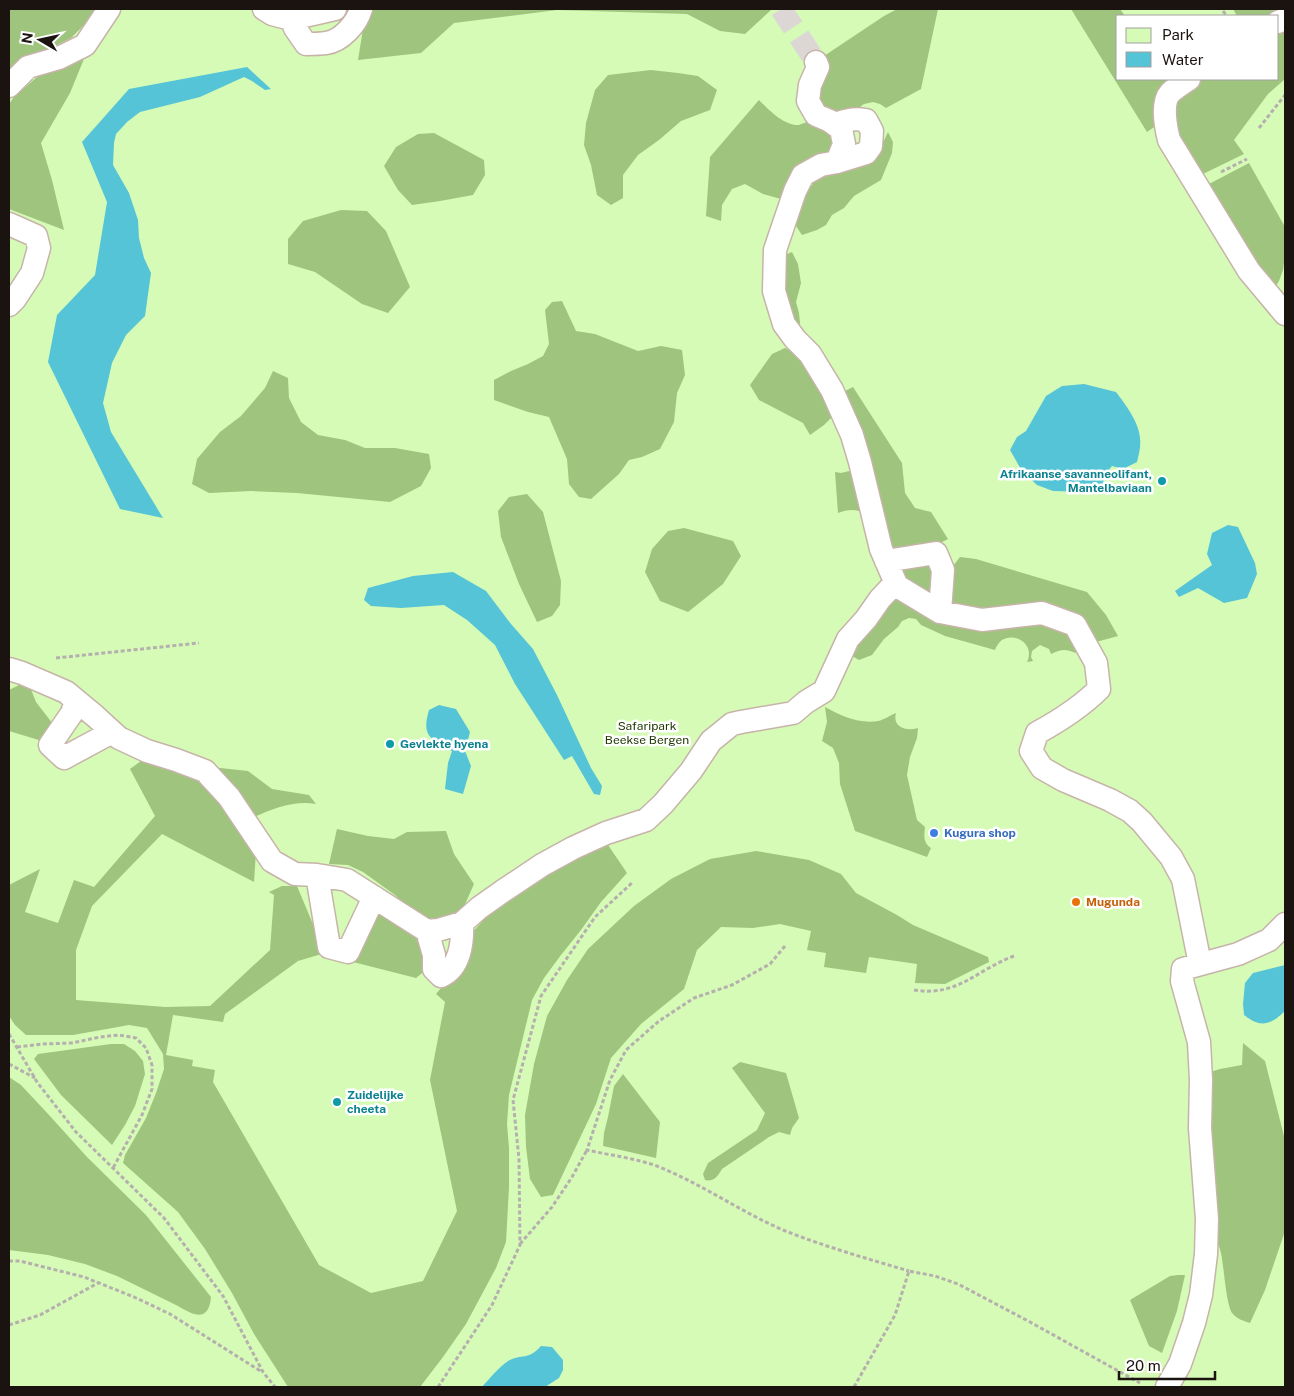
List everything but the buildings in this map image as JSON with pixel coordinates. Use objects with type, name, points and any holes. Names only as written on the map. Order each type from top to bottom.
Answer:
[{"type":"street","points":[[9,86],[28,67],[59,58],[84,44],[109,9]]},
{"type":"street","points":[[264,9],[272,14],[291,19],[335,9]]},
{"type":"street","points":[[291,19],[306,44],[328,43],[346,34],[359,18],[361,9]]},
{"type":"street","points":[[816,62],[818,67],[810,85],[808,101],[816,115],[841,129],[844,144],[837,162]]},
{"type":"street","points":[[1188,80],[1169,94],[1165,110],[1165,122],[1169,140],[1249,271],[1285,314]]},
{"type":"street","points":[[835,124],[854,118],[866,120],[872,131],[871,146],[866,153],[820,165],[803,175],[795,191],[775,250],[774,292],[784,324],[795,339],[810,354],[828,383],[852,435],[881,549],[895,583],[940,612],[982,620],[1042,613],[1075,625],[1096,663],[1099,689],[1087,701],[1037,734],[1031,751],[1042,768],[1063,780],[1110,800],[1130,811],[1142,822],[1171,857],[1182,879],[1200,964]]},
{"type":"street","points":[[9,224],[36,236],[39,248],[32,273],[9,305]]},
{"type":"street","points":[[886,561],[936,553],[943,570],[940,612]]},
{"type":"street","points":[[9,669],[66,692],[119,738],[147,751],[205,771],[229,797],[272,861],[295,874],[317,875],[347,880],[427,931],[438,930],[462,923],[503,891],[542,865],[573,848],[606,833],[646,820],[663,804],[691,771],[712,741],[732,724],[793,713],[824,691],[848,639],[895,583]]},
{"type":"street","points":[[76,700],[72,713],[50,745],[64,758],[112,732]]},
{"type":"street","points":[[317,875],[329,947],[348,952],[374,897]]},
{"type":"street","points":[[427,931],[434,955],[434,969],[441,976],[452,969],[460,951],[462,923]]},
{"type":"street","points":[[1167,1387],[1180,1364],[1196,1314],[1204,1278],[1207,1219],[1200,1128],[1201,1080],[1199,1042],[1182,981],[1183,969],[1238,954],[1269,940],[1285,924]]},
{"type":"path","points":[[1223,11],[1225,15]]},
{"type":"path","points":[[1259,128],[1285,95]]},
{"type":"path","points":[[106,652],[199,643]]},
{"type":"path","points":[[520,1244],[519,1159],[513,1100],[541,996],[595,917],[633,882]]},
{"type":"path","points":[[438,1387],[492,1306],[520,1244],[552,1207],[572,1177],[587,1150],[610,1080],[626,1050],[659,1021],[694,998],[732,985],[770,964],[785,946]]},
{"type":"path","points":[[914,990],[926,992],[946,990],[966,982],[1002,960],[1014,956]]},
{"type":"path","points":[[9,1034],[36,1079],[76,1132],[164,1218],[223,1296],[263,1372],[275,1387]]},
{"type":"path","points":[[17,1047],[72,1043],[119,1035],[136,1038],[146,1048],[152,1066],[152,1089],[142,1115],[113,1168]]},
{"type":"path","points":[[9,1064],[36,1079]]},
{"type":"path","points":[[587,1150],[653,1165],[692,1182],[734,1206],[783,1230],[852,1254],[909,1271],[936,1276],[958,1284],[1141,1384]]},
{"type":"path","points":[[9,1261],[20,1261],[99,1282],[134,1297],[170,1314],[263,1372]]},
{"type":"path","points":[[854,1387],[895,1315],[909,1271]]},
{"type":"path","points":[[9,1325],[40,1315],[99,1282]]},
{"type":"green space","name":"Safaripark Beekse Bergen","points":[[9,9],[1285,9],[1285,1387],[9,1387]]},
{"type":"green space","points":[[9,9],[97,9],[71,38],[45,51],[9,75]]},
{"type":"green space","points":[[373,9],[771,10],[745,34],[720,31],[687,14],[557,10],[454,23],[421,53],[358,60],[363,29]]},
{"type":"green space","points":[[897,9],[938,9],[921,89],[886,108],[873,102],[836,116],[815,99],[824,56]]},
{"type":"green space","points":[[1071,9],[1120,9],[1124,15],[1116,15],[1116,80],[1178,80],[1157,125],[1147,132]]},
{"type":"green space","points":[[1233,9],[1285,9],[1277,15],[1236,15]]},
{"type":"green space","points":[[1285,32],[1285,79],[1268,94],[1234,140],[1244,154],[1203,174],[1175,127],[1175,107],[1182,93],[1199,80],[1279,80],[1279,34]]},
{"type":"green space","points":[[86,54],[70,93],[41,143],[64,230],[9,209],[9,104],[14,97],[44,71]]},
{"type":"green space","points":[[651,70],[698,76],[717,90],[710,110],[681,121],[638,155],[623,175],[623,198],[611,205],[597,195],[591,165],[584,145],[586,123],[595,90],[608,75]]},
{"type":"green space","points":[[759,100],[788,123],[799,125],[810,121],[834,133],[838,148],[781,199],[763,194],[745,184],[732,189],[722,205],[721,221],[706,216],[710,157]]},
{"type":"green space","points":[[888,132],[893,142],[892,153],[881,180],[854,196],[844,208],[832,215],[826,225],[802,235],[796,226],[795,219],[804,198],[815,180],[881,147]]},
{"type":"green space","points":[[434,133],[484,160],[485,175],[473,195],[412,205],[398,190],[384,166],[396,147],[418,134]]},
{"type":"green space","points":[[1249,163],[1285,227],[1283,270],[1273,291],[1256,266],[1209,184]]},
{"type":"green space","points":[[341,210],[367,211],[386,231],[410,287],[388,313],[362,304],[315,272],[288,264],[288,239],[303,221]]},
{"type":"green space","points":[[792,252],[798,264],[801,283],[796,302],[800,323],[798,332],[782,281],[784,260],[787,254]]},
{"type":"green space","points":[[562,301],[576,331],[595,334],[638,351],[661,346],[682,350],[685,375],[677,393],[674,422],[660,449],[642,457],[629,460],[619,474],[591,499],[579,497],[569,484],[567,459],[549,417],[494,400],[494,380],[543,356],[549,344],[545,310],[552,302]]},
{"type":"green space","points":[[785,348],[797,354],[808,365],[833,416],[810,435],[803,423],[759,400],[750,385],[772,354]]},
{"type":"green space","points":[[273,371],[288,378],[289,398],[301,422],[318,435],[345,440],[365,448],[395,448],[429,454],[431,468],[421,486],[390,502],[297,493],[251,491],[209,493],[192,484],[197,459],[220,432],[241,416],[265,388]]},
{"type":"green space","points":[[853,387],[902,463],[905,493],[915,508],[931,512],[948,539],[938,544],[899,554],[889,546],[845,391]]},
{"type":"green space","points":[[849,471],[858,481],[867,514],[852,510],[838,513],[835,472]]},
{"type":"green space","points":[[527,494],[543,512],[561,581],[560,605],[552,616],[537,622],[519,584],[501,537],[498,511],[509,497]]},
{"type":"green space","points":[[684,528],[733,541],[741,556],[723,584],[688,612],[660,601],[645,572],[652,549],[668,531]]},
{"type":"green space","points":[[960,557],[976,559],[1087,592],[1106,615],[1118,636],[1096,642],[1075,619],[992,615],[944,600],[950,570]]},
{"type":"green space","points":[[932,560],[937,598],[915,589],[901,574],[902,568]]},
{"type":"green space","points":[[895,598],[905,605],[953,620],[1040,620],[1067,633],[1079,648],[1076,653],[1064,650],[1051,654],[1049,649],[1040,645],[1032,651],[1031,657],[1033,661],[1027,662],[1029,655],[1026,645],[1015,638],[1011,637],[1002,640],[995,650],[945,636],[921,625],[916,619],[909,618],[902,621],[884,639],[872,655],[859,660],[852,656],[857,641]]},
{"type":"green space","points":[[21,684],[30,687],[36,702],[56,728],[42,741],[9,731],[9,690]]},
{"type":"green space","points":[[825,707],[844,716],[871,722],[896,713],[895,718],[898,725],[905,729],[918,728],[907,775],[917,820],[925,827],[925,842],[931,848],[927,857],[855,831],[840,784],[839,763],[833,748],[822,741],[827,722]]},
{"type":"green space","points":[[145,758],[207,780],[256,851],[254,882],[162,834],[92,906],[76,950],[76,1000],[165,1007],[210,1006],[270,950],[274,895],[269,892],[282,886],[297,886],[325,953],[298,961],[225,1014],[223,1022],[173,1015],[166,1055],[193,1060],[192,1066],[215,1070],[213,1082],[319,1265],[371,1293],[423,1281],[457,1211],[430,1080],[445,1002],[436,994],[442,987],[472,933],[486,917],[529,883],[606,842],[627,873],[601,902],[561,955],[544,978],[532,1000],[509,1095],[507,1124],[509,1187],[506,1242],[496,1268],[466,1324],[420,1387],[288,1387],[254,1334],[205,1249],[178,1212],[123,1163],[125,1155],[146,1118],[164,1069],[163,1054],[147,1028],[129,1025],[73,1035],[26,1035],[15,1025],[9,1016],[9,885],[40,869],[25,912],[58,923],[74,880],[94,887],[155,816],[130,769]]},
{"type":"green space","points":[[211,767],[248,771],[272,789],[309,795],[316,804],[291,804],[252,818]]},
{"type":"green space","points":[[337,829],[368,836],[394,839],[407,832],[446,831],[454,854],[474,884],[462,911],[453,919],[426,922],[395,895],[363,872],[348,865],[329,864]]},
{"type":"green space","points":[[756,851],[809,860],[841,874],[856,893],[913,925],[988,957],[989,962],[945,984],[915,983],[917,964],[869,957],[866,973],[824,967],[826,953],[807,950],[811,931],[780,924],[753,928],[721,927],[697,950],[684,989],[641,1024],[611,1058],[596,1104],[553,1195],[541,1197],[530,1179],[525,1115],[534,1064],[547,1016],[567,980],[588,949],[634,906],[671,879],[710,859]]},
{"type":"green space","points":[[381,908],[423,939],[426,970],[416,978],[353,962]]},
{"type":"green space","points":[[1243,1043],[1265,1061],[1285,1140],[1285,1231],[1265,1290],[1250,1323],[1236,1317],[1231,1310],[1221,1253],[1212,1228],[1210,1072],[1242,1065]]},
{"type":"green space","points":[[111,1044],[124,1044],[135,1051],[143,1061],[145,1074],[135,1106],[112,1145],[61,1095],[34,1059],[38,1054]]},
{"type":"green space","points":[[740,1062],[786,1073],[799,1118],[792,1128],[790,1135],[779,1132],[769,1137],[722,1169],[715,1178],[705,1180],[703,1174],[708,1163],[757,1130],[765,1113],[732,1068]]},
{"type":"green space","points":[[623,1074],[660,1122],[656,1158],[603,1146],[614,1086]]},
{"type":"green space","points":[[9,1077],[21,1085],[87,1157],[146,1215],[211,1297],[210,1305],[204,1313],[200,1315],[190,1312],[117,1276],[85,1264],[48,1255],[9,1250]]},
{"type":"green space","points":[[1185,1275],[1177,1311],[1162,1353],[1149,1346],[1130,1300],[1170,1276]]},
{"type":"water","points":[[247,67],[271,89],[265,90],[244,77],[200,97],[140,112],[116,134],[113,165],[129,193],[138,220],[139,238],[144,258],[151,273],[145,316],[126,335],[112,363],[103,403],[111,432],[163,518],[120,509],[48,362],[57,315],[95,275],[107,202],[82,142],[129,89]]},
{"type":"water","points":[[1084,384],[1116,392],[1127,408],[1139,432],[1140,444],[1137,462],[1123,469],[1112,466],[1104,476],[1103,489],[1087,492],[1053,491],[1037,485],[1022,471],[1010,450],[1017,437],[1026,431],[1046,396],[1062,386]]},
{"type":"water","points":[[1228,525],[1238,527],[1255,563],[1257,574],[1247,598],[1224,603],[1198,588],[1179,597],[1175,591],[1212,565],[1207,554],[1212,533]]},
{"type":"water","points":[[453,572],[486,591],[533,649],[591,768],[602,786],[600,795],[594,794],[572,756],[564,760],[515,684],[495,645],[467,620],[444,605],[401,608],[371,606],[364,600],[368,588],[413,576]]},
{"type":"water","points":[[439,705],[456,709],[470,732],[465,751],[471,766],[463,794],[445,789],[448,763],[452,751],[433,740],[427,732],[426,726],[429,710]]},
{"type":"water","points":[[1285,965],[1286,1002],[1284,1012],[1268,1023],[1252,1021],[1244,1015],[1245,983],[1253,973]]},
{"type":"water","points":[[541,1346],[552,1347],[563,1360],[563,1370],[559,1378],[545,1387],[482,1387],[508,1361],[532,1354]]},
{"type":"tunnel","points":[[781,9],[816,62]]},
{"type":"place","name":"Afrikaanse savanneolifant, Mantelbaviaan","points":[[1162,481]]},
{"type":"place","name":"Gevlekte hyena","points":[[390,744]]},
{"type":"place","name":"Kugura shop","points":[[934,833]]},
{"type":"place","name":"Mugunda","points":[[1076,902]]},
{"type":"place","name":"Zuidelijke cheeta","points":[[337,1102]]}]
